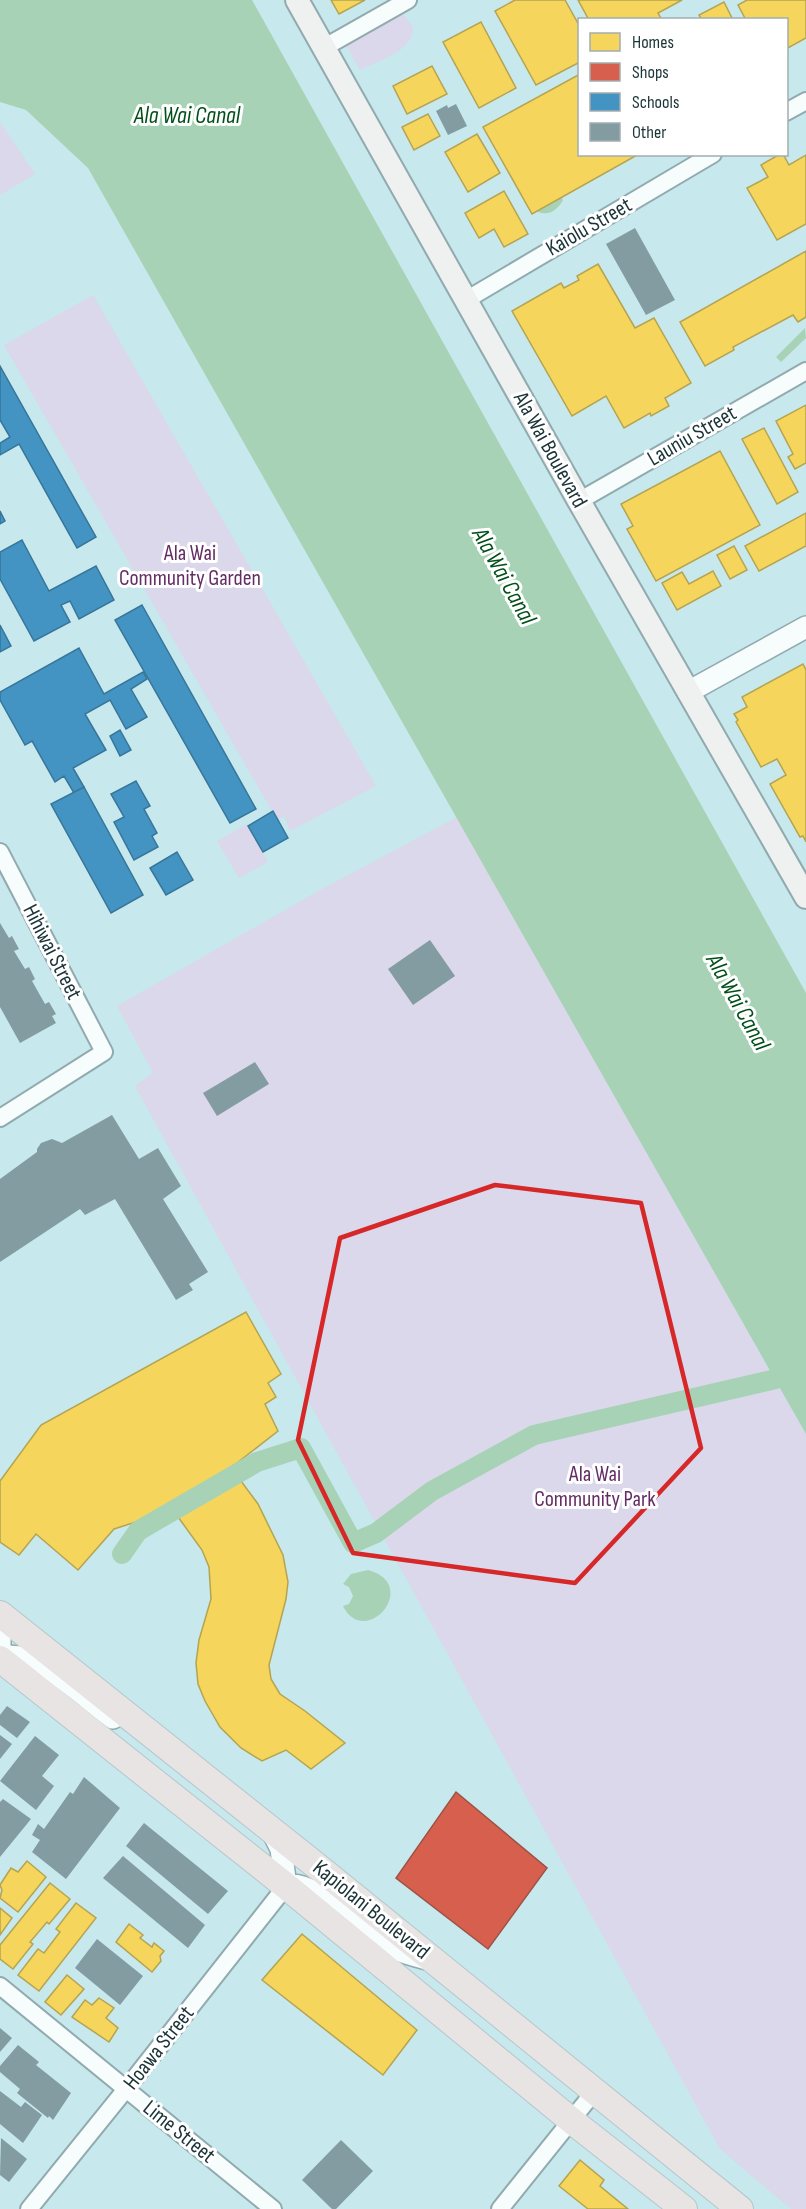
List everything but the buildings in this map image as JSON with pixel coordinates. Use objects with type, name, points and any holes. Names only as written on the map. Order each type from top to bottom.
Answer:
[{"type":"main road","name":"Ala Wai Boulevard","points":[[297,0],[688,692],[803,885]]},
{"type":"main road","name":"Kapiolani Boulevard","points":[[0,1614],[271,1829],[740,2209]]},
{"type":"main road","name":"Kapiolani Boulevard","points":[[0,1656],[286,1886],[572,2121],[684,2209]]},
{"type":"street","points":[[325,47],[408,0]]},
{"type":"street","points":[[788,111],[806,101]]},
{"type":"street","name":"Kaiolu Street","points":[[466,300],[710,156]]},
{"type":"street","name":"Launiu Street","points":[[579,501],[806,371]]},
{"type":"street","points":[[688,692],[806,627]]},
{"type":"street","name":"Hihiwai Street","points":[[0,852],[104,1052],[0,1118]]},
{"type":"street","points":[[0,1636],[0,1656],[21,1657],[48,1668],[120,1724],[152,1734]]},
{"type":"street","points":[[271,1829],[281,1849],[286,1886],[292,1884],[311,1890],[380,1941],[400,1952],[432,1960]]},
{"type":"street","name":"Hoawa Street","points":[[29,2209],[286,1886]]},
{"type":"street","name":"Lime Street","points":[[0,1986],[273,2209]]},
{"type":"street","points":[[500,2209],[594,2092]]},
{"type":"highlighted area","points":[[495,1185],[641,1203],[701,1448],[575,1583],[353,1553],[298,1440],[340,1238]]},
{"type":"green space","points":[[402,13],[413,27],[408,43],[394,54],[360,70],[346,45]]},
{"type":"green space","points":[[0,122],[35,174],[0,195]]},
{"type":"green space","name":"Ala Wai Community Garden","points":[[93,295],[376,786],[290,831],[284,816],[277,820],[4,345]]},
{"type":"green space","name":"Ala Wai Community Park","points":[[457,817],[806,1434],[806,2209],[791,2209],[720,2149],[135,1086],[153,1073],[117,1006],[320,890]]},
{"type":"green space","points":[[247,824],[268,862],[239,878],[217,841]]},
{"type":"water","name":"Ala Wai Canal","points":[[0,0],[252,0],[806,993],[806,1434],[88,168],[26,110],[0,102]]},
{"type":"water","points":[[556,190],[563,200],[553,211],[541,213],[532,208]]},
{"type":"water","points":[[805,328],[806,338],[781,362],[776,357]]},
{"type":"water","points":[[368,1570],[383,1578],[390,1588],[390,1600],[375,1618],[364,1621],[353,1618],[343,1606],[349,1604],[353,1596],[349,1587],[343,1584],[351,1574]]},
{"type":"waterway","points":[[122,1554],[138,1531],[257,1462],[301,1448],[353,1543],[376,1533],[432,1491],[534,1435],[776,1379]]}]
